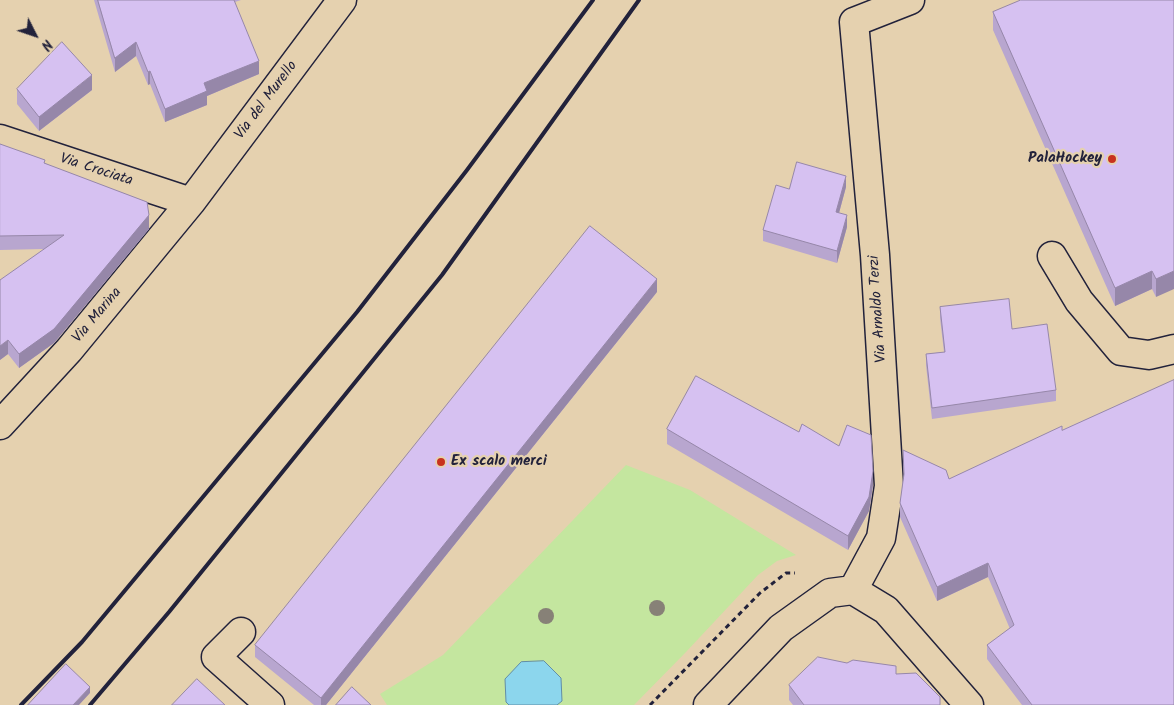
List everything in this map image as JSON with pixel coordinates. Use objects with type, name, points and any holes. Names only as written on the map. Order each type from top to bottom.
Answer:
[{"type":"street","name":"Via del Murello","points":[[191,202],[342,0]]},
{"type":"street","points":[[859,11],[910,0]]},
{"type":"street","name":"Via Arnaldo Terzi","points":[[853,590],[881,538],[889,486],[859,11]]},
{"type":"street","name":"Via Crociata","points":[[0,139],[191,202]]},
{"type":"street","name":"Via Marina","points":[[0,426],[69,350],[191,202]]},
{"type":"street","points":[[1052,256],[1079,301],[1121,351],[1149,355],[1174,349]]},
{"type":"street","points":[[708,705],[782,628],[830,593],[853,590],[886,610],[969,705]]},
{"type":"street","points":[[241,632],[216,658],[270,705]]},
{"type":"green space","points":[[626,465],[690,490],[796,555],[777,561],[758,575],[634,705],[387,705],[380,694],[443,655]]},
{"type":"water","points":[[544,661],[561,678],[562,701],[557,705],[509,705],[506,702],[505,679],[521,662]]},
{"type":"building","points":[[98,0],[234,0],[259,61],[204,83],[207,91],[165,109],[136,42],[115,58]]},
{"type":"building","name":"PalaHockey","points":[[1021,0],[1174,0],[1174,271],[1156,279],[1152,271],[1115,288],[993,12]]},
{"type":"building","points":[[62,42],[92,75],[39,117],[17,89]]},
{"type":"building","points":[[0,144],[45,160],[44,163],[147,202],[149,215],[54,329],[19,354],[8,340],[0,346],[0,280],[64,235],[0,236]]},
{"type":"building","points":[[797,162],[846,176],[836,212],[847,215],[837,251],[763,230],[776,185],[789,189]]},
{"type":"building","points":[[590,226],[657,279],[321,698],[255,645]]},
{"type":"building","points":[[1009,299],[1012,329],[1047,324],[1056,390],[932,408],[926,354],[945,352],[940,307]]},
{"type":"building","points":[[696,376],[799,432],[802,424],[839,446],[847,425],[871,435],[873,471],[869,497],[848,536],[667,429]]},
{"type":"building","points":[[1174,380],[1174,705],[1032,705],[987,645],[1014,625],[988,563],[937,587],[900,503],[904,474],[903,450],[946,470],[949,479],[1062,426],[1062,430]]},
{"type":"building","points":[[818,657],[847,663],[853,660],[896,666],[896,674],[916,673],[940,697],[940,705],[804,705],[789,685]]},
{"type":"building","points":[[66,664],[90,687],[73,705],[28,705]]},
{"type":"building","points":[[197,679],[225,705],[172,705]]},
{"type":"building","points":[[352,687],[371,705],[336,705]]},
{"type":"railway","points":[[21,705],[82,642],[357,312],[467,170],[593,0]]},
{"type":"railway","points":[[90,705],[169,612],[442,275],[639,0]]},
{"type":"place","name":"PalaHockey","points":[[1112,159]]},
{"type":"place","name":"Ex scalo merci","points":[[441,462]]}]
